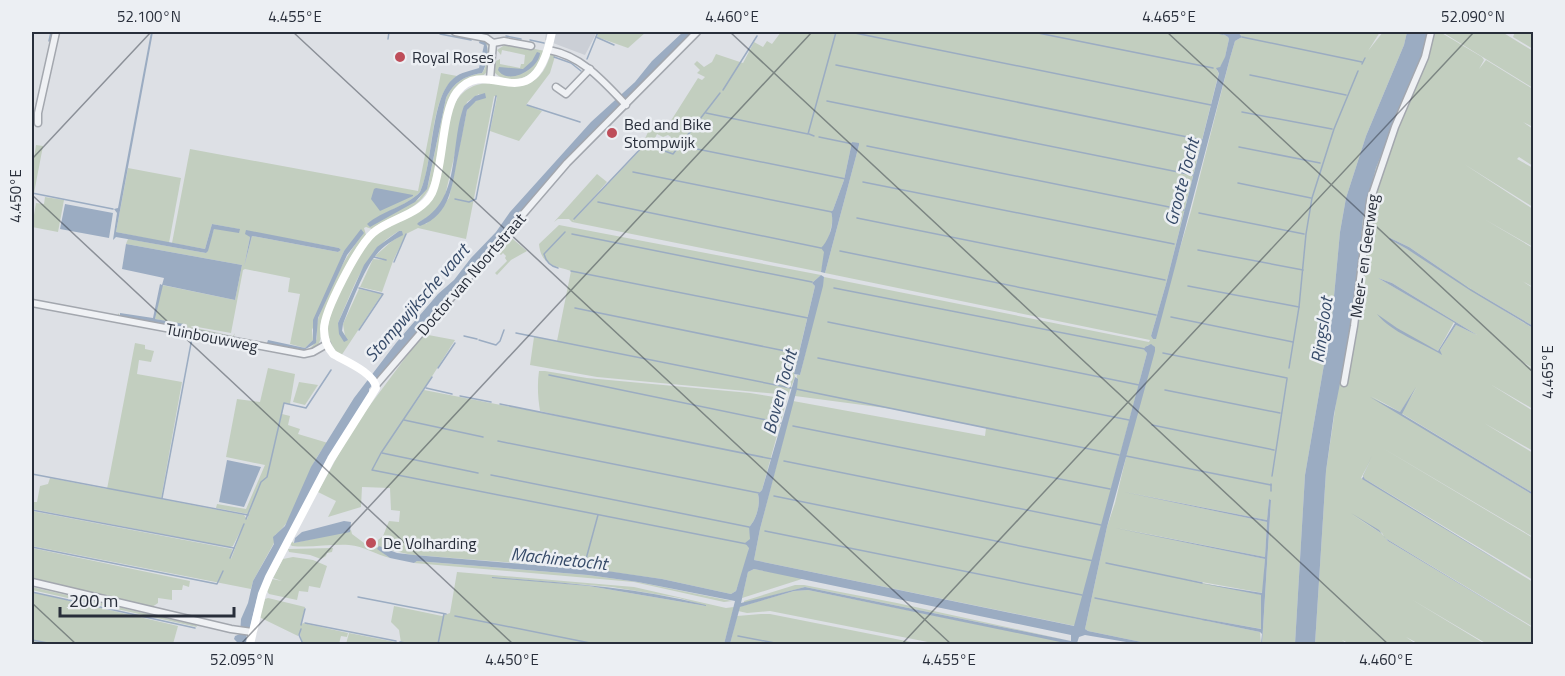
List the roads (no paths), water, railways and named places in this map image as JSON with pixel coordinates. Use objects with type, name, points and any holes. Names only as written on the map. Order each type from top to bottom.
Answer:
[{"type":"street","points":[[38,123],[38,113],[56,32]]},
{"type":"street","points":[[455,32],[486,38],[493,43],[504,41],[531,46]]},
{"type":"street","points":[[373,381],[333,354],[327,344],[324,328],[326,319],[359,249],[380,227],[418,208],[428,200],[434,188],[450,103],[458,91],[467,83],[477,80],[517,83],[530,79],[539,71],[549,50],[552,32]]},
{"type":"street","name":"Doctor van Noortstraat","points":[[250,645],[247,631],[262,594],[332,459],[375,391],[373,381],[462,284],[576,153],[697,32]]},
{"type":"street","name":"Meer- en Geerweg","points":[[1344,383],[1357,308],[1370,201],[1395,127],[1425,57],[1431,32]]},
{"type":"street","points":[[490,80],[493,43]]},
{"type":"street","points":[[549,50],[570,55],[590,69],[625,104]]},
{"type":"street","points":[[556,87],[566,94],[590,69]]},
{"type":"street","name":"Tuinbouwweg","points":[[32,303],[304,354],[314,352],[327,344]]},
{"type":"street","points":[[32,582],[247,631]]},
{"type":"water","points":[[151,32],[153,32],[116,232],[205,249],[212,224],[240,229],[239,233],[214,229],[206,253],[116,237],[113,240],[117,213],[114,209],[118,208]]},
{"type":"water","points":[[683,32],[693,32],[580,145],[369,389],[369,394],[257,599],[250,628],[247,629],[246,644],[239,644],[234,639],[240,634],[241,619],[248,603],[253,581],[274,544],[273,537],[285,526],[311,467],[354,398],[396,343],[496,232],[510,212],[591,122],[635,82],[652,61]]},
{"type":"water","points":[[1238,32],[1242,37],[1235,41],[1156,339],[1153,339],[1151,336],[1219,73],[1216,68],[1220,67],[1225,57],[1229,39],[1223,34]]},
{"type":"water","points":[[1407,32],[1428,32],[1426,46],[1376,168],[1363,219],[1353,317],[1334,414],[1326,471],[1315,644],[1295,644],[1305,475],[1332,318],[1340,232],[1346,198],[1366,136],[1404,45]]},
{"type":"water","points":[[480,40],[485,41],[487,48],[485,66],[482,73],[465,78],[456,84],[446,98],[427,189],[415,202],[370,227],[367,224],[373,219],[408,201],[420,192],[428,165],[436,115],[446,87],[454,78],[479,68],[484,45],[479,43]]},
{"type":"water","points":[[537,52],[540,53],[534,65],[522,74],[503,75],[498,70],[499,67],[523,69],[532,61]]},
{"type":"water","points":[[485,93],[486,98],[476,101],[467,110],[452,188],[444,206],[430,221],[420,226],[417,224],[433,212],[448,186],[464,106],[475,96]]},
{"type":"water","points":[[852,142],[859,143],[859,145],[825,273],[821,272],[824,252],[821,248],[831,231],[831,212],[844,180]]},
{"type":"water","points":[[376,188],[413,196],[380,211],[371,199]]},
{"type":"water","points":[[65,204],[113,213],[109,238],[60,229]]},
{"type":"water","points":[[361,229],[364,233],[347,255],[318,318],[316,343],[304,350],[267,343],[268,340],[305,348],[313,340],[313,320],[344,251]]},
{"type":"water","points":[[246,230],[341,250],[338,252],[252,236],[244,267],[250,237],[245,234]]},
{"type":"water","points":[[402,231],[403,235],[388,243],[379,252],[362,278],[343,324],[342,331],[348,340],[344,342],[339,334],[338,323],[364,265],[377,247]]},
{"type":"water","points":[[1390,238],[1409,247],[1533,328],[1471,291]]},
{"type":"water","points":[[126,244],[242,265],[235,300],[163,285],[155,319],[184,324],[183,327],[120,316],[120,313],[153,318],[160,284],[162,285],[164,278],[122,269]]},
{"type":"water","points":[[821,275],[824,277],[823,286],[800,375],[794,374],[815,286],[812,283]]},
{"type":"water","points":[[1378,278],[1392,283],[1477,335],[1456,325],[1440,350],[1442,355],[1399,332],[1377,314],[1438,351],[1455,323]]},
{"type":"water","points":[[1151,344],[1155,347],[1155,351],[1107,527],[1085,629],[1151,644],[1085,635],[1079,637],[1077,643],[1087,644],[1070,644],[808,590],[794,591],[740,607],[730,644],[724,644],[735,601],[638,582],[588,575],[417,561],[414,563],[390,558],[377,549],[379,546],[397,553],[414,555],[607,571],[662,579],[731,594],[736,591],[749,548],[745,543],[750,539],[749,527],[757,512],[758,494],[762,490],[795,377],[798,379],[797,389],[754,560],[1074,626],[1147,353],[1144,350]],"holes":[[[754,569],[1071,635],[1071,641],[805,587],[741,603],[748,572]]]},
{"type":"water","points":[[1416,387],[1402,414],[1533,495],[1370,397],[1400,412]]},
{"type":"water","points":[[227,460],[261,467],[244,507],[219,502]]},
{"type":"water","points":[[1363,476],[1365,479],[1533,582],[1362,479]]},
{"type":"water","points":[[1124,492],[1267,520],[1269,499],[1271,500],[1262,644],[1260,632],[1202,620],[1261,629],[1261,595],[1199,583],[1262,593],[1265,559],[1115,528],[1265,557],[1267,522]]},
{"type":"water","points":[[1351,513],[1379,530],[1383,535],[1381,533]]},
{"type":"water","points":[[344,521],[351,522],[350,532],[294,543],[295,538],[302,532]]},
{"type":"water","points":[[1386,538],[1533,628],[1388,541]]},
{"type":"water","points":[[492,577],[573,584],[626,590],[706,606],[589,586]]},
{"type":"waterway","points":[[49,41],[51,32]]},
{"type":"waterway","points":[[388,39],[389,32]]},
{"type":"waterway","points":[[587,59],[598,32]]},
{"type":"waterway","points":[[706,113],[808,134],[836,32]]},
{"type":"waterway","points":[[850,32],[1211,105]]},
{"type":"waterway","points":[[1033,32],[1213,68]]},
{"type":"waterway","points":[[1212,32],[1223,34]]},
{"type":"waterway","points":[[440,34],[471,40]]},
{"type":"waterway","points":[[506,36],[521,39]]},
{"type":"waterway","points":[[723,90],[757,36]]},
{"type":"waterway","points":[[596,37],[614,45]]},
{"type":"waterway","points":[[1242,37],[1362,62]]},
{"type":"waterway","points":[[530,40],[544,43]]},
{"type":"waterway","points":[[554,57],[571,63],[581,71]]},
{"type":"waterway","points":[[1362,64],[1365,58]]},
{"type":"waterway","name":"Groote Tocht","points":[[836,65],[1202,140]]},
{"type":"waterway","points":[[1289,368],[1312,198],[1334,129],[1358,71]]},
{"type":"waterway","points":[[1250,75],[1346,95]]},
{"type":"waterway","points":[[574,219],[645,144],[673,154],[720,93]]},
{"type":"waterway","points":[[455,199],[469,202],[476,199],[496,96]]},
{"type":"waterway","name":"Groote Tocht","points":[[827,101],[1193,175]]},
{"type":"waterway","points":[[527,105],[580,122]]},
{"type":"waterway","points":[[1242,112],[1332,129]]},
{"type":"waterway","points":[[809,134],[814,136]]},
{"type":"waterway","points":[[819,137],[853,144]]},
{"type":"waterway","name":"Groote Tocht","points":[[867,146],[1184,210]]},
{"type":"waterway","points":[[1239,147],[1320,163]]},
{"type":"waterway","points":[[697,149],[846,179]]},
{"type":"waterway","points":[[633,172],[832,212]]},
{"type":"waterway","points":[[863,182],[1174,244]]},
{"type":"waterway","points":[[1238,183],[1311,198]]},
{"type":"waterway","points":[[32,193],[113,209]]},
{"type":"waterway","points":[[598,202],[821,248]]},
{"type":"waterway","points":[[1199,213],[1304,234]]},
{"type":"waterway","points":[[857,218],[1165,280]]},
{"type":"waterway","points":[[558,268],[549,263],[544,254],[565,232]]},
{"type":"waterway","points":[[394,262],[406,234]]},
{"type":"waterway","points":[[572,234],[812,282]]},
{"type":"waterway","points":[[1198,250],[1303,270]]},
{"type":"waterway","points":[[840,251],[1156,315]]},
{"type":"waterway","points":[[374,257],[386,260]]},
{"type":"waterway","points":[[571,271],[808,318]]},
{"type":"waterway","points":[[1188,286],[1299,307]]},
{"type":"waterway","points":[[359,288],[383,294],[359,330]]},
{"type":"waterway","points":[[834,288],[1145,349]]},
{"type":"waterway","name":"Boven Tocht","points":[[575,308],[800,354]]},
{"type":"waterway","points":[[1171,317],[1293,342]]},
{"type":"waterway","points":[[828,322],[1139,385]]},
{"type":"waterway","points":[[479,340],[496,345],[504,330]]},
{"type":"waterway","name":"Boven Tocht","points":[[516,333],[791,388]]},
{"type":"waterway","points":[[464,336],[477,339]]},
{"type":"waterway","points":[[162,498],[192,338]]},
{"type":"waterway","points":[[438,368],[455,343]]},
{"type":"waterway","points":[[1163,353],[1287,378]]},
{"type":"waterway","points":[[818,358],[1129,420]]},
{"type":"waterway","points":[[246,519],[261,482],[267,477],[284,403],[306,408],[331,370]]},
{"type":"waterway","name":"Boven Tocht","points":[[549,375],[781,423]]},
{"type":"waterway","points":[[432,377],[372,470],[747,544]]},
{"type":"waterway","points":[[1272,476],[1287,379]]},
{"type":"waterway","points":[[426,388],[452,394]]},
{"type":"waterway","name":"Boven Tocht","points":[[796,389],[1119,455]]},
{"type":"waterway","points":[[1165,390],[1280,413]]},
{"type":"waterway","points":[[460,396],[491,402]]},
{"type":"waterway","points":[[500,404],[772,459]]},
{"type":"waterway","points":[[404,420],[483,437]]},
{"type":"waterway","points":[[1152,425],[1274,450]]},
{"type":"waterway","points":[[793,426],[1110,489]]},
{"type":"waterway","points":[[498,441],[759,493]]},
{"type":"waterway","points":[[382,453],[478,473]]},
{"type":"waterway","points":[[1126,456],[1271,485]]},
{"type":"waterway","points":[[784,461],[1101,525]]},
{"type":"waterway","points":[[32,474],[248,515]]},
{"type":"waterway","points":[[491,475],[749,527]]},
{"type":"waterway","points":[[1271,484],[1271,491]]},
{"type":"waterway","points":[[774,496],[1094,561]]},
{"type":"waterway","points":[[32,510],[234,548]]},
{"type":"waterway","name":"Machinetocht","points":[[583,570],[598,515]]},
{"type":"waterway","points":[[230,558],[244,524]]},
{"type":"waterway","points":[[765,531],[1082,595]]},
{"type":"waterway","points":[[32,547],[217,584],[223,571]]},
{"type":"waterway","points":[[1106,563],[1202,583]]},
{"type":"waterway","points":[[32,592],[195,628]]},
{"type":"waterway","points":[[358,597],[446,614]]},
{"type":"waterway","points":[[1095,598],[1206,620]]},
{"type":"waterway","points":[[301,625],[305,609]]},
{"type":"waterway","points":[[438,644],[444,614]]},
{"type":"waterway","points":[[455,616],[595,644]]},
{"type":"waterway","points":[[305,623],[396,641]]},
{"type":"waterway","points":[[301,629],[299,635],[303,644]]},
{"type":"waterway","points":[[738,636],[780,644]]},
{"type":"waterway","points":[[32,640],[53,644]]},
{"type":"waterway","points":[[400,642],[411,644]]},
{"type":"place","name":"Royal Roses","points":[[400,57]]},
{"type":"place","name":"Bed and Bike Stompwijk","points":[[612,133]]},
{"type":"place","name":"De Volharding","points":[[371,543]]},
{"type":"water label","name":"Stompwijksche vaart","points":[[417,303]]},
{"type":"water label","name":"Ringsloot","points":[[1322,330]]}]
